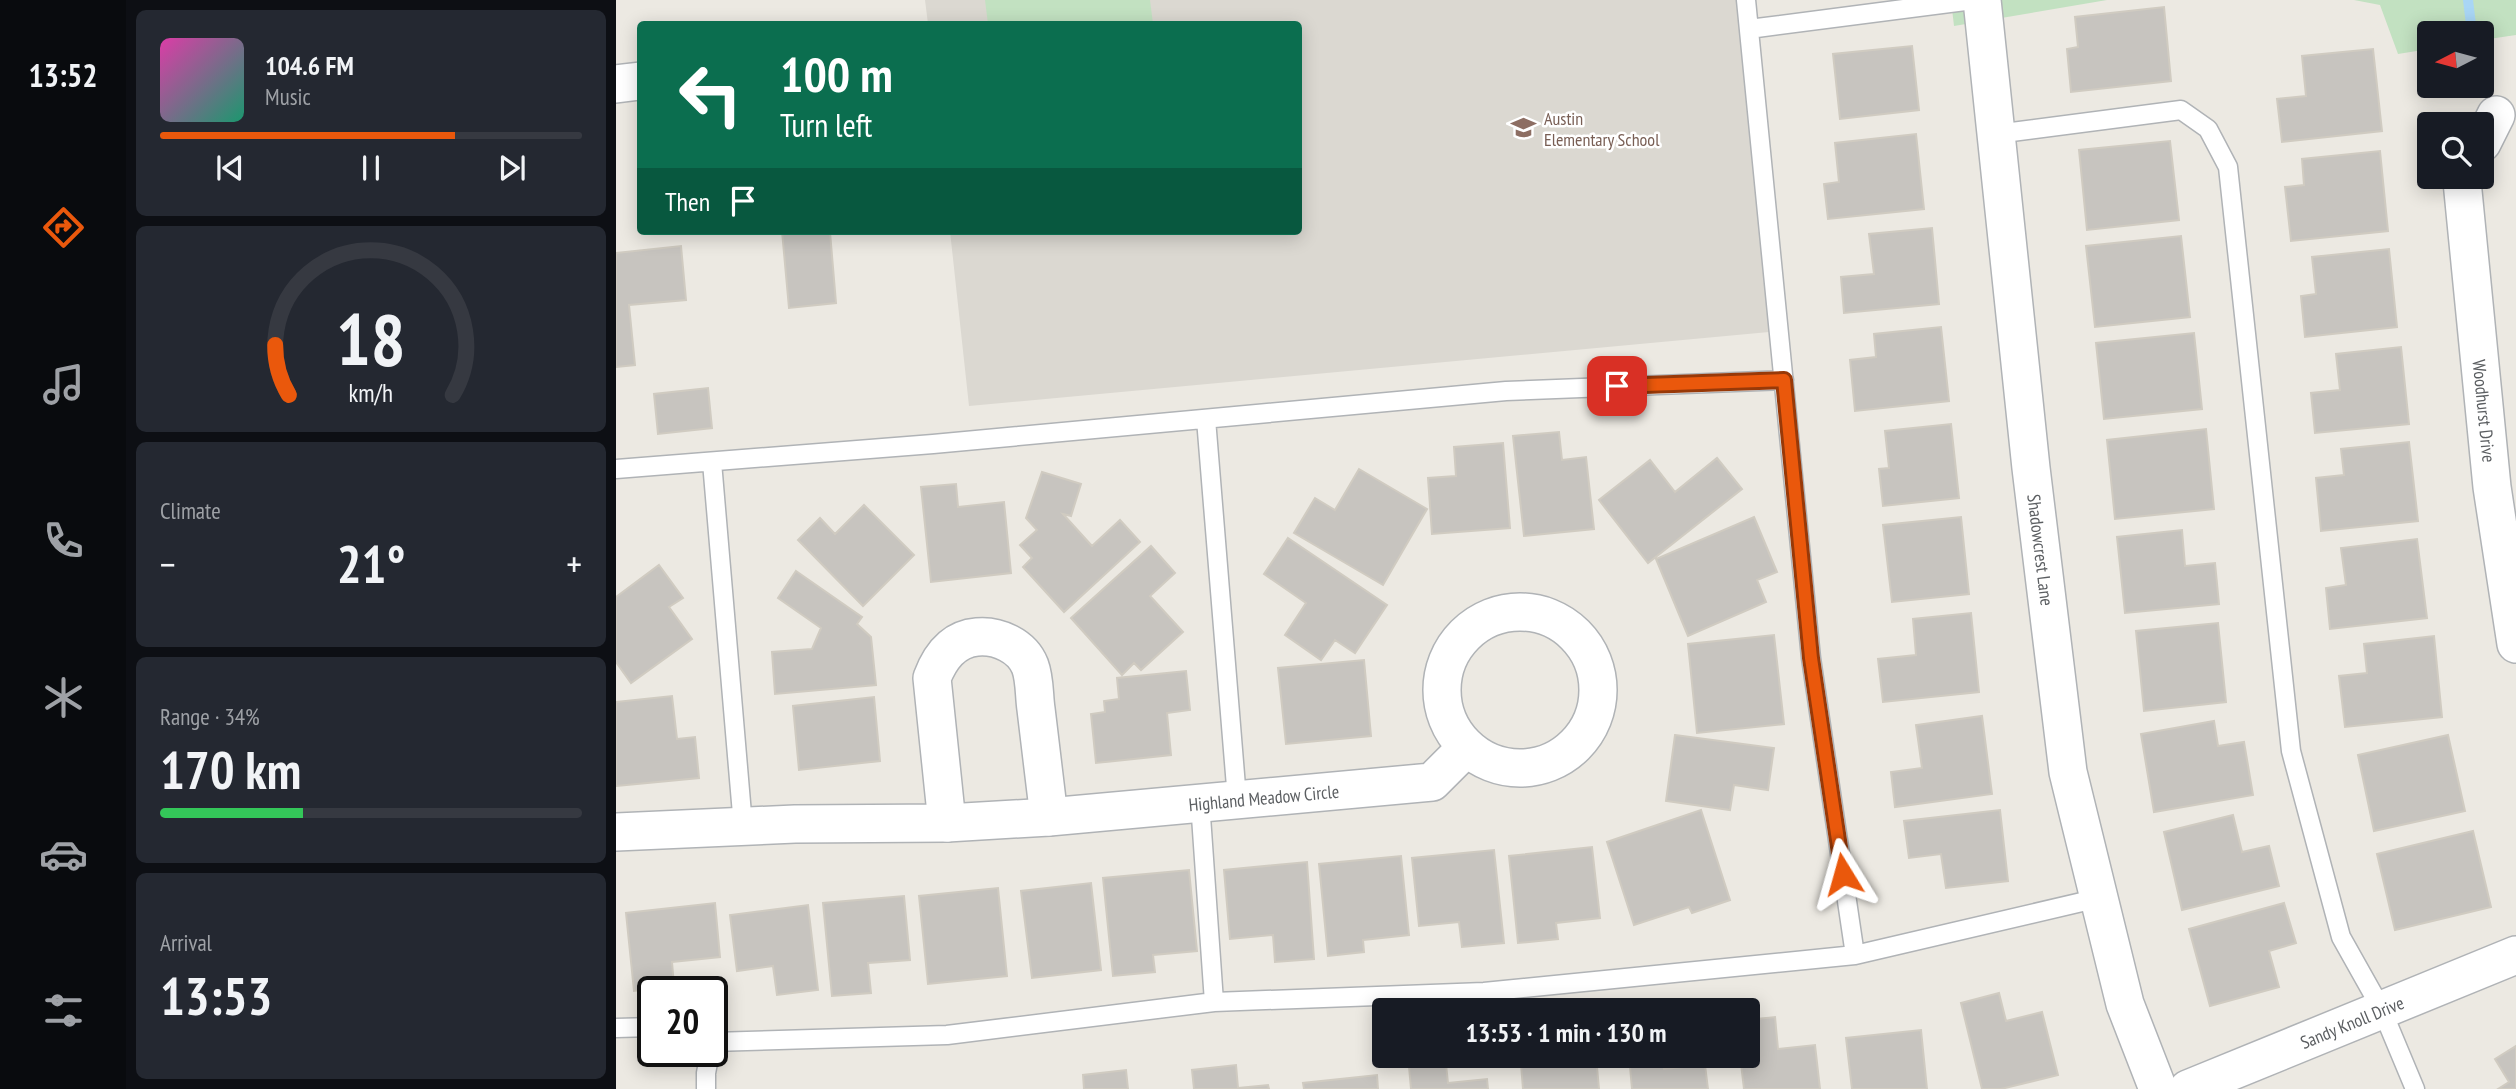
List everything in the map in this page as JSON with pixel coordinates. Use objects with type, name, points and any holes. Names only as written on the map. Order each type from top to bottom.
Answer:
[{"type":"street","name":"Shadowcrest Lane","points":[[1982,0],[2031,468],[2068,772],[2125,1004],[2158,1089]]},
{"type":"street","points":[[616,84],[637,81]]},
{"type":"street","name":"Woodhurst Drive","points":[[2463,189],[2492,487],[2516,644]]},
{"type":"street","points":[[1511,612],[1547,616],[1578,636],[1590,654],[1597,675],[1598,697],[1593,719],[1583,738],[1567,753],[1548,764],[1527,769],[1505,768],[1484,761],[1466,747],[1453,732],[1444,714],[1441,693],[1443,674],[1450,654],[1461,638],[1476,624],[1492,616],[1511,612]]},
{"type":"street","points":[[947,823],[932,678],[937,665],[956,643],[984,636],[1012,645],[1031,667],[1049,817]]},
{"type":"street","name":"Highland Meadow Circle","points":[[616,832],[947,823],[1049,817],[1432,782],[1466,747]]},
{"type":"street","name":"Sandy Knoll Drive","points":[[2188,1089],[2516,955]]},
{"type":"lane","points":[[1746,0],[1811,658],[1854,955]]},
{"type":"lane","points":[[1749,29],[1973,0]]},
{"type":"lane","points":[[1996,134],[2181,110],[2208,129],[2228,167],[2291,751],[2341,937],[2382,1010],[2414,1089]]},
{"type":"lane","points":[[616,469],[1506,391],[1784,380]]},
{"type":"lane","points":[[1206,419],[1237,799]]},
{"type":"lane","points":[[712,462],[743,827]]},
{"type":"lane","points":[[1200,802],[1214,1002]]},
{"type":"lane","points":[[728,1042],[947,1035],[1214,1002],[1484,992],[1854,955],[2099,898]]},
{"type":"lane","points":[[616,1028],[637,1027]]},
{"type":"lane","points":[[706,1089],[707,1067]]},
{"type":"shaded area","name":"Austin Elementary School","points":[[925,0],[1737,0],[1769,332],[969,406],[950,235],[1302,235],[1302,21],[928,21]]},
{"type":"green space","points":[[985,0],[1150,0],[1153,21],[988,21]]},
{"type":"green space","points":[[1951,0],[2107,0],[1954,26]]},
{"type":"green space","points":[[2354,0],[2516,0],[2516,35],[2494,38],[2494,21],[2417,21],[2417,51],[2398,54],[2380,5]]},
{"type":"building","points":[[2164,7],[2171,81],[2071,92],[2067,49],[2078,47],[2075,17]]},
{"type":"building","points":[[1912,46],[1919,110],[1840,119],[1833,54]]},
{"type":"building","points":[[2373,49],[2382,131],[2282,142],[2277,99],[2306,96],[2302,56]]},
{"type":"building","points":[[1916,134],[1924,209],[1828,219],[1824,184],[1839,182],[1835,143]]},
{"type":"building","points":[[2170,141],[2179,220],[2087,230],[2079,150]]},
{"type":"building","points":[[2380,151],[2388,231],[2291,241],[2285,187],[2304,185],[2302,159]]},
{"type":"building","points":[[1932,228],[1939,304],[1844,313],[1841,277],[1874,274],[1869,234]]},
{"type":"building","points":[[782,235],[830,235],[836,303],[789,308]]},
{"type":"building","points":[[2181,236],[2190,317],[2095,327],[2086,246]]},
{"type":"building","points":[[681,246],[686,300],[629,305],[635,365],[616,367],[616,253]]},
{"type":"building","points":[[2389,249],[2397,327],[2305,337],[2301,296],[2316,294],[2312,257]]},
{"type":"building","points":[[1941,327],[1949,401],[1855,411],[1850,360],[1876,357],[1874,334]]},
{"type":"building","points":[[2194,333],[2202,409],[2104,419],[2096,343]]},
{"type":"building","points":[[2401,347],[2409,424],[2315,433],[2311,393],[2340,390],[2336,354]]},
{"type":"building","points":[[708,388],[712,428],[658,434],[654,394]]},
{"type":"building","points":[[1951,424],[1959,498],[1883,506],[1879,469],[1889,468],[1885,431]]},
{"type":"building","points":[[2206,429],[2214,509],[2115,519],[2107,440]]},
{"type":"building","points":[[1559,432],[1562,460],[1586,457],[1594,529],[1524,536],[1513,436]]},
{"type":"building","points":[[2409,442],[2418,521],[2321,531],[2316,478],[2344,475],[2341,449]]},
{"type":"building","points":[[1503,443],[1510,528],[1432,534],[1428,478],[1456,476],[1454,447]]},
{"type":"building","points":[[1717,458],[1742,489],[1648,563],[1599,500],[1650,460],[1675,492]]},
{"type":"building","points":[[1359,469],[1427,509],[1383,585],[1294,533],[1315,498],[1335,510]]},
{"type":"building","points":[[1042,472],[1081,484],[1071,516],[1063,514],[1092,546],[1120,520],[1140,542],[1064,612],[1023,567],[1032,558],[1020,545],[1037,530],[1026,518]]},
{"type":"building","points":[[956,484],[958,507],[1004,502],[1011,573],[931,582],[921,487]]},
{"type":"building","points":[[864,505],[914,555],[863,606],[798,540],[820,518],[835,534]]},
{"type":"building","points":[[1754,517],[1777,572],[1757,580],[1766,602],[1688,636],[1656,559]]},
{"type":"building","points":[[1961,517],[1969,594],[1892,602],[1883,525]]},
{"type":"building","points":[[2182,530],[2185,566],[2215,563],[2219,604],[2125,613],[2117,537]]},
{"type":"building","points":[[1288,538],[1387,605],[1355,653],[1335,640],[1321,660],[1285,635],[1306,603],[1264,574]]},
{"type":"building","points":[[2417,539],[2427,618],[2330,629],[2326,588],[2346,585],[2341,548]]},
{"type":"building","points":[[1151,546],[1175,573],[1150,596],[1183,632],[1141,670],[1134,663],[1122,675],[1071,618]]},
{"type":"building","points":[[659,565],[683,598],[669,607],[692,639],[631,683],[616,662],[616,597]]},
{"type":"building","points":[[796,571],[862,617],[857,624],[871,637],[876,685],[775,694],[772,652],[812,649],[821,628],[778,598]]},
{"type":"building","points":[[1971,613],[1979,692],[1883,702],[1878,659],[1916,655],[1913,619]]},
{"type":"building","points":[[2218,623],[2226,702],[2144,711],[2136,631]]},
{"type":"building","points":[[1774,635],[1784,724],[1697,733],[1688,644]]},
{"type":"building","points":[[2434,636],[2442,717],[2345,727],[2339,676],[2367,673],[2364,644]]},
{"type":"building","points":[[1364,660],[1371,736],[1286,744],[1278,668]]},
{"type":"building","points":[[1186,671],[1190,710],[1167,713],[1171,755],[1096,763],[1091,714],[1105,712],[1104,701],[1119,699],[1117,678]]},
{"type":"building","points":[[672,696],[677,739],[695,737],[699,778],[616,786],[616,702]]},
{"type":"building","points":[[874,697],[880,761],[799,770],[793,706]]},
{"type":"building","points":[[1982,716],[1992,794],[1895,807],[1891,772],[1922,768],[1916,725]]},
{"type":"building","points":[[2214,721],[2218,746],[2244,742],[2253,795],[2154,812],[2141,734]]},
{"type":"building","points":[[1675,735],[1774,748],[1768,790],[1734,785],[1730,810],[1666,801]]},
{"type":"building","points":[[2448,735],[2465,811],[2374,831],[2358,755]]},
{"type":"building","points":[[1701,810],[1730,900],[1692,913],[1689,907],[1634,925],[1607,842]]},
{"type":"building","points":[[2000,810],[2008,881],[1946,888],[1941,854],[1909,858],[1904,821]]},
{"type":"building","points":[[2233,815],[2242,852],[2269,846],[2279,886],[2182,910],[2164,832]]},
{"type":"building","points":[[2473,831],[2491,907],[2395,930],[2377,854]]},
{"type":"building","points":[[1592,847],[1600,918],[1556,923],[1558,939],[1518,943],[1509,856]]},
{"type":"building","points":[[1494,850],[1504,943],[1462,947],[1459,922],[1419,926],[1412,858]]},
{"type":"building","points":[[1401,856],[1409,935],[1363,940],[1364,952],[1328,956],[1319,864]]},
{"type":"building","points":[[1307,862],[1314,959],[1275,962],[1273,935],[1230,939],[1224,870]]},
{"type":"building","points":[[1189,870],[1197,951],[1153,955],[1155,972],[1113,976],[1103,878]]},
{"type":"building","points":[[1091,883],[1101,970],[1032,978],[1021,891]]},
{"type":"building","points":[[998,888],[1007,976],[928,984],[919,896]]},
{"type":"building","points":[[904,896],[910,960],[868,963],[871,993],[832,996],[823,903]]},
{"type":"building","points":[[715,903],[720,957],[672,962],[673,976],[637,976],[637,991],[634,991],[626,913]]},
{"type":"building","points":[[2284,903],[2296,943],[2269,951],[2279,987],[2210,1006],[2189,929]]},
{"type":"building","points":[[808,905],[818,990],[777,995],[773,966],[737,971],[730,915]]},
{"type":"building","points":[[1999,993],[2006,1021],[2042,1012],[2058,1075],[2001,1089],[1982,1089],[1961,1003]]},
{"type":"building","points":[[1775,1017],[1778,1049],[1815,1045],[1820,1089],[1744,1089],[1742,1068],[1760,1068],[1760,1019]]},
{"type":"building","points":[[1921,1030],[1927,1089],[1852,1089],[1846,1038]]},
{"type":"building","points":[[2516,1046],[2516,1089],[2498,1089],[2509,1082],[2495,1059]]},
{"type":"building","points":[[1236,1065],[1238,1088],[1268,1085],[1269,1089],[1194,1089],[1192,1070]]},
{"type":"building","points":[[1409,1068],[1446,1068],[1448,1083],[1487,1079],[1488,1089],[1411,1089]]},
{"type":"building","points":[[1521,1068],[1597,1068],[1599,1089],[1523,1089]]},
{"type":"building","points":[[1630,1068],[1705,1068],[1708,1089],[1632,1089]]},
{"type":"building","points":[[1126,1070],[1128,1089],[1084,1089],[1083,1075]]},
{"type":"building","points":[[1377,1075],[1378,1089],[1304,1089],[1303,1083]]},
{"type":"waterway","points":[[2468,0],[2471,21]]},
{"type":"place","name":"Austin Elementary School","points":[[1524,128]]},
{"type":"route","points":[[1617,386],[1784,380],[1811,658],[1843,874]]}]
